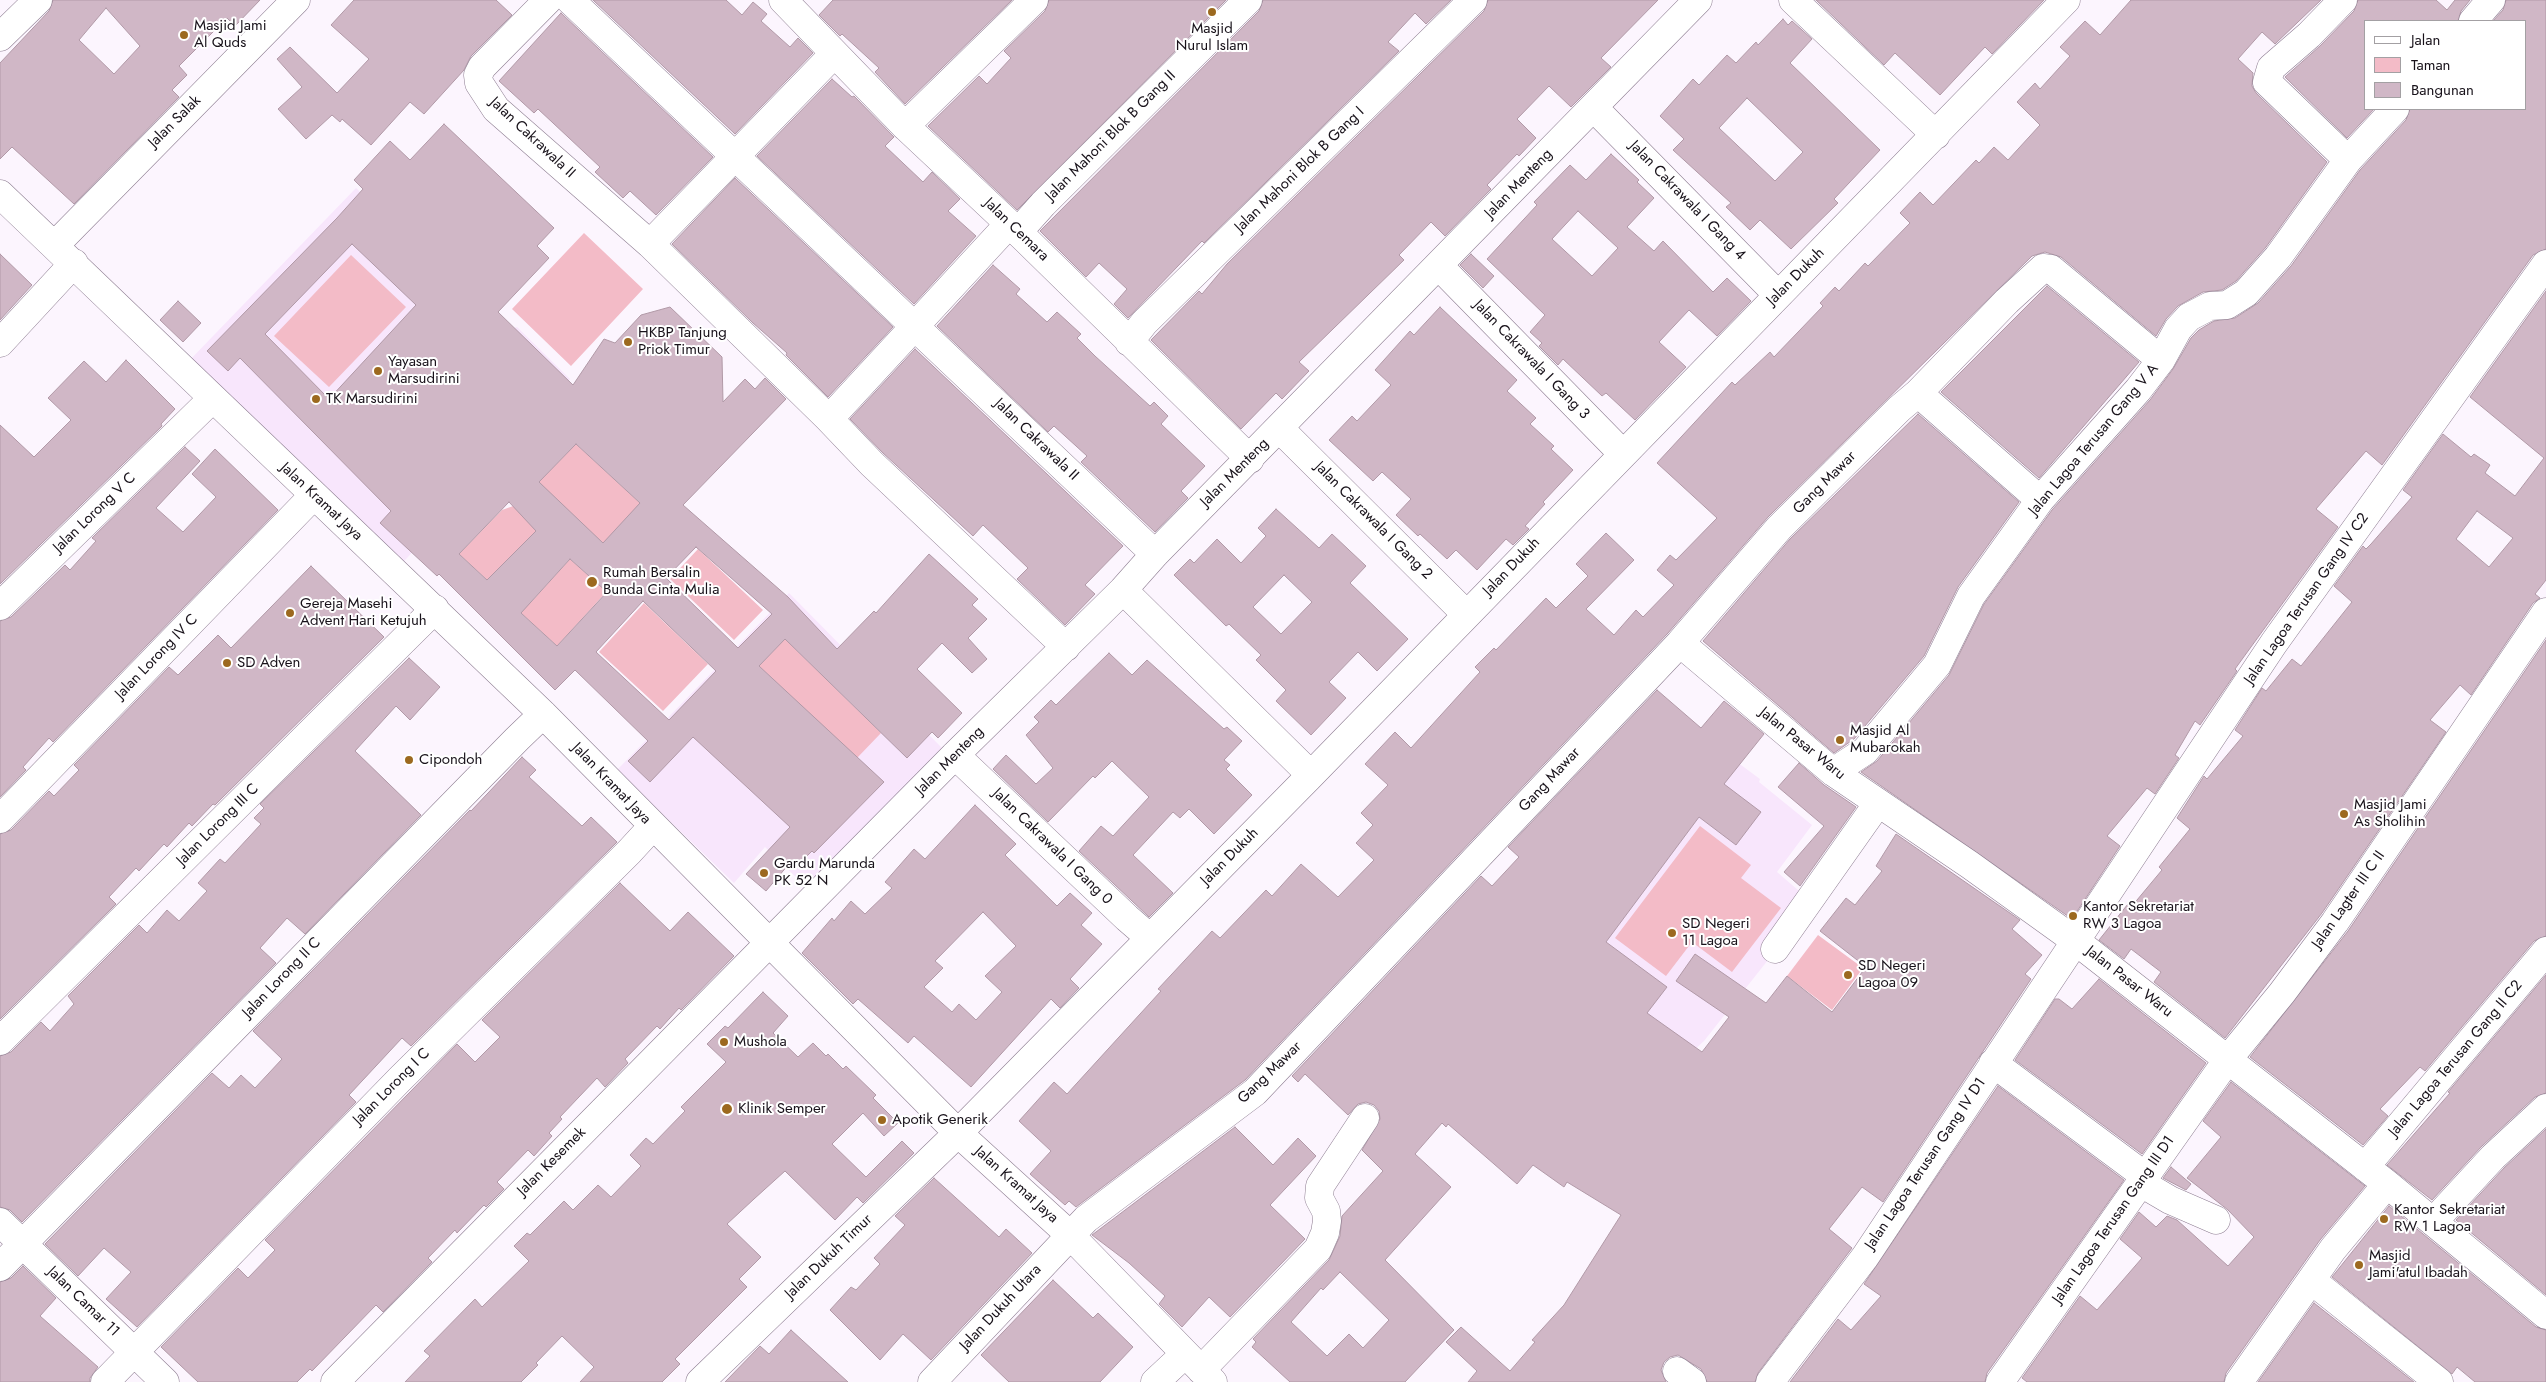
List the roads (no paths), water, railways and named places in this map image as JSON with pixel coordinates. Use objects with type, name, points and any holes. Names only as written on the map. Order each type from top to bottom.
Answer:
[{"type":"street","points":[[0,37],[38,0]]},
{"type":"street","name":"Jalan Salak","points":[[0,343],[64,254],[296,0]]},
{"type":"street","name":"Jalan Cakrawala II","points":[[548,0],[482,67],[478,75],[479,83],[496,109],[650,244],[829,419],[872,464],[1066,646]]},
{"type":"street","name":"Jalan Cakrawala II","points":[[570,0],[1156,554]]},
{"type":"street","points":[[905,126],[1034,0]]},
{"type":"street","name":"Jalan Mahoni Blok B Gang II","points":[[1014,228],[1042,204],[1248,0]]},
{"type":"street","name":"Jalan Mahoni Blok B Gang I","points":[[1129,342],[1144,323],[1473,0]]},
{"type":"street","name":"Jalan Menteng","points":[[768,943],[955,754],[1123,590],[1698,0]]},
{"type":"street","points":[[1793,0],[1936,135]]},
{"type":"street","name":"Jalan Dukuh","points":[[958,1133],[1311,775],[2066,0]]},
{"type":"street","points":[[2343,0],[2309,35],[2271,68],[2267,82],[2348,160]]},
{"type":"street","points":[[2474,20],[2491,0]]},
{"type":"street","name":"Jalan Cemara","points":[[797,4],[834,54],[905,126],[1014,228],[1250,459]]},
{"type":"street","points":[[650,244],[735,154],[834,54]]},
{"type":"street","name":"Jalan Cakrawala I Gang 4","points":[[1594,108],[1778,295]]},
{"type":"street","name":"Jalan Lagoa Terusan Gang V A","points":[[1833,772],[1865,751],[1937,665],[1971,596],[2040,500],[2138,390],[2161,360],[2178,329],[2190,317],[2210,306],[2227,305],[2246,293],[2278,257],[2348,160],[2394,110]]},
{"type":"street","name":"Jalan Kramat Jaya","points":[[0,194],[543,714],[652,827],[958,1133],[1070,1235],[1200,1369]]},
{"type":"street","points":[[829,419],[1014,228]]},
{"type":"street","name":"Jalan Lagoa Terusan Gang IV C2","points":[[2077,942],[2274,643],[2546,264]]},
{"type":"street","name":"Jalan Cakrawala I Gang 3","points":[[1438,266],[1623,454]]},
{"type":"street","name":"Gang Mawar","points":[[1070,1235],[1086,1219],[1254,1092],[1680,643],[1779,528],[1918,393],[2007,301],[2042,268],[2047,267],[2161,360]]},
{"type":"street","points":[[1918,393],[2040,500]]},
{"type":"street","name":"Jalan Lorong V C","points":[[0,606],[212,399]]},
{"type":"street","name":"Jalan Cakrawala I Gang 2","points":[[1280,428],[1466,614]]},
{"type":"street","name":"Jalan Lorong IV C","points":[[0,819],[314,495]]},
{"type":"street","points":[[1123,590],[1311,775]]},
{"type":"street","name":"Jalan Lorong III C","points":[[0,1041],[435,609]]},
{"type":"street","name":"Jalan Lagter III C II","points":[[2228,1058],[2282,993],[2335,922],[2546,612]]},
{"type":"street","name":"Jalan Pasar Waru","points":[[1680,643],[1833,772],[1970,865],[2077,942],[2387,1184],[2546,1315]]},
{"type":"street","name":"Jalan Lorong II C","points":[[0,1267],[543,714]]},
{"type":"street","name":"Jalan Cakrawala I Gang 0","points":[[955,754],[1150,938]]},
{"type":"street","points":[[1775,949],[1878,803]]},
{"type":"street","name":"Jalan Lorong I C","points":[[105,1382],[400,1079],[652,827]]},
{"type":"street","name":"Jalan Lagoa Terusan Gang IV D1","points":[[1770,1382],[1864,1257],[1993,1063],[2077,942]]},
{"type":"street","name":"Jalan Kesemek","points":[[335,1382],[768,943]]},
{"type":"street","name":"Jalan Lagoa Terusan Gang II C2","points":[[2365,1167],[2546,951]]},
{"type":"street","name":"Jalan Lagoa Terusan Gang III D1","points":[[2000,1382],[2228,1058]]},
{"type":"street","points":[[1993,1063],[2164,1197],[2216,1220]]},
{"type":"street","points":[[2434,1222],[2493,1157],[2546,1108]]},
{"type":"street","points":[[1155,1382],[1200,1369],[1318,1249],[1325,1233],[1327,1221],[1326,1211],[1319,1198],[1320,1186],[1365,1118]]},
{"type":"street","name":"Jalan Dukuh Timur","points":[[700,1382],[958,1133]]},
{"type":"street","points":[[2239,1382],[2334,1249],[2387,1184]]},
{"type":"street","name":"Jalan Camar 11","points":[[0,1222],[165,1382]]},
{"type":"street","name":"Jalan Dukuh Utara","points":[[932,1382],[1070,1235]]},
{"type":"street","points":[[2311,1280],[2438,1382]]},
{"type":"place","name":"Masjid Nurul Islam","points":[[1212,12]]},
{"type":"place","name":"Masjid Jami Al Quds","points":[[184,35]]},
{"type":"place","name":"HKBP Tanjung Priok Timur","points":[[628,342]]},
{"type":"place","name":"Yayasan Marsudirini","points":[[378,371]]},
{"type":"place","name":"TK Marsudirini","points":[[316,399]]},
{"type":"place","name":"Rumah Bersalin Bunda Cinta Mulia","points":[[592,582]]},
{"type":"place","name":"Gereja Masehi Advent Hari Ketujuh","points":[[290,613]]},
{"type":"place","name":"SD Adven","points":[[227,663]]},
{"type":"place","name":"Masjid Al Mubarokah","points":[[1840,740]]},
{"type":"place","name":"Cipondoh","points":[[409,760]]},
{"type":"place","name":"Masjid Jami As Sholihin","points":[[2344,814]]},
{"type":"place","name":"Gardu Marunda PK 52 N","points":[[764,873]]},
{"type":"place","name":"Kantor Sekretariat RW 3 Lagoa","points":[[2073,916]]},
{"type":"place","name":"SD Negeri 11 Lagoa","points":[[1672,933]]},
{"type":"place","name":"SD Negeri Lagoa 09","points":[[1848,975]]},
{"type":"place","name":"Mushola","points":[[724,1042]]},
{"type":"place","name":"Klinik Semper","points":[[727,1109]]},
{"type":"place","name":"Apotik Generik","points":[[882,1120]]},
{"type":"place","name":"Kantor Sekretariat RW 1 Lagoa","points":[[2384,1219]]},
{"type":"place","name":"Masjid Jami'atul Ibadah","points":[[2359,1265]]}]
